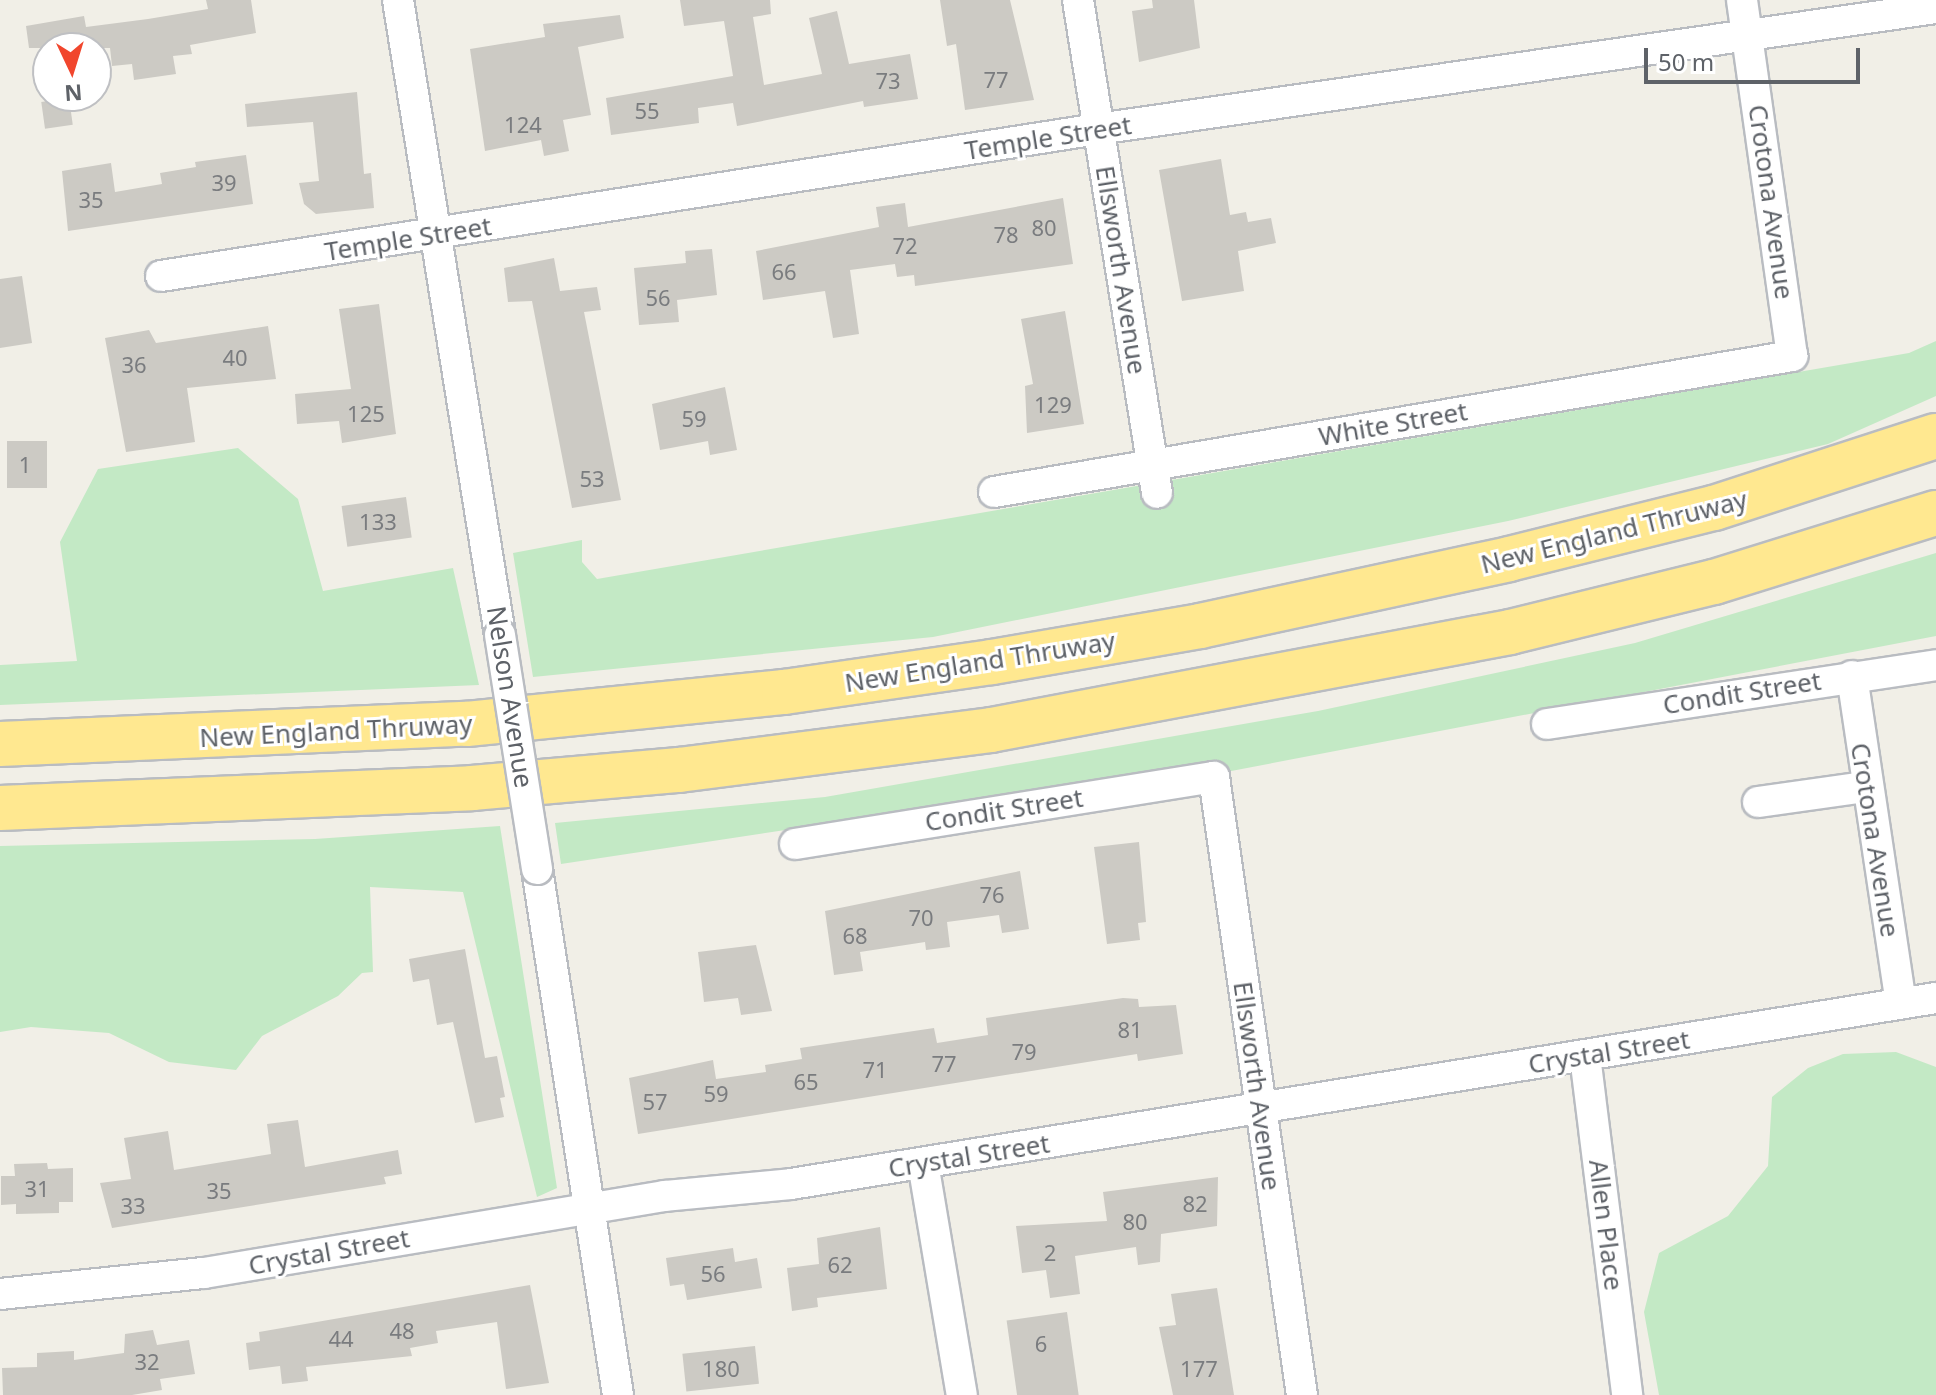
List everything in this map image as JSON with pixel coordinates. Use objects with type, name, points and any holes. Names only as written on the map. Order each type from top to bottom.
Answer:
[{"type":"highway","name":"New England Thruway","points":[[0,744],[467,724],[784,692],[992,662],[1244,618],[1524,556],[1714,508],[1936,436]]},
{"type":"highway","points":[[0,808],[472,788],[679,770],[991,730],[1510,632],[1714,582],[1936,513]]},
{"type":"street","name":"Nelson Avenue","points":[[398,0],[618,1395]]},
{"type":"street","name":"Ellsworth Avenue","points":[[1078,0],[1154,479]]},
{"type":"street","name":"Crotona Avenue","points":[[1742,0],[1792,356]]},
{"type":"street","name":"Temple Street","points":[[161,276],[434,236],[1098,129],[1748,39],[1936,8]]},
{"type":"street","name":"White Street","points":[[994,492],[1154,479],[1792,356]]},
{"type":"street","name":"Condit Street","points":[[1547,724],[1936,665]]},
{"type":"street","name":"Crotona Avenue","points":[[1852,676],[1865,787],[1901,1003]]},
{"type":"street","name":"Ellsworth Avenue","points":[[1214,777],[1302,1395]]},
{"type":"street","name":"Condit Street","points":[[795,844],[1214,777]]},
{"type":"street","points":[[1758,802],[1865,787]]},
{"type":"street","name":"Crystal Street","points":[[0,1294],[204,1273],[588,1209],[923,1163],[1260,1111],[1936,998]]},
{"type":"street","name":"Allen Place","points":[[1585,1056],[1627,1395]]},
{"type":"street","points":[[923,1163],[962,1395]]},
{"type":"green space","points":[[1936,341],[1936,396],[1828,444],[1508,521],[933,637],[533,677],[513,553],[582,540],[582,562],[597,579],[1909,353]]},
{"type":"green space","points":[[238,448],[298,499],[323,591],[453,568],[479,685],[0,705],[0,665],[77,661],[60,542],[98,469]]},
{"type":"green space","points":[[1936,553],[1936,636],[1226,772],[1209,766],[561,864],[555,823],[825,797],[1318,711],[1635,643]]},
{"type":"green space","points":[[500,826],[557,1188],[537,1197],[463,892],[370,887],[373,972],[362,973],[338,996],[262,1036],[236,1070],[169,1062],[109,1033],[31,1027],[0,1032],[0,846],[315,839]]},
{"type":"green space","points":[[1896,1052],[1936,1067],[1936,1395],[1659,1395],[1644,1312],[1659,1253],[1728,1216],[1768,1166],[1772,1097],[1808,1068],[1843,1054]]},
{"type":"building","points":[[206,0],[251,0],[256,33],[190,45],[192,54],[173,56],[176,74],[134,80],[132,64],[112,66],[112,32],[32,32],[32,48],[29,48],[26,26],[84,16],[86,27],[208,9]]},
{"type":"building","points":[[680,0],[770,0],[771,14],[753,17],[764,85],[822,74],[809,18],[837,11],[849,64],[910,54],[918,99],[864,107],[863,101],[737,126],[733,103],[698,108],[699,123],[611,135],[606,98],[733,76],[724,21],[684,26]]},
{"type":"building","points":[[940,0],[1010,0],[1034,100],[965,110],[956,44],[947,46]]},
{"type":"building","points":[[1152,0],[1194,0],[1200,48],[1139,62],[1132,11],[1153,8]]},
{"type":"building","points":[[620,15],[624,38],[578,47],[591,115],[563,120],[569,151],[544,156],[541,140],[485,151],[470,49],[545,37],[543,24]]},
{"type":"building","points":[[357,92],[364,174],[371,173],[374,208],[316,214],[304,204],[299,183],[319,181],[313,122],[247,127],[245,104]]},
{"type":"building","points":[[43,112],[71,112],[73,125],[45,129]]},
{"type":"building","points":[[246,155],[253,204],[68,231],[62,171],[111,163],[115,192],[162,184],[160,173],[196,167],[195,162]]},
{"type":"building","points":[[1221,159],[1230,215],[1246,212],[1248,222],[1271,218],[1276,243],[1238,251],[1244,291],[1182,301],[1159,170]]},
{"type":"building","points":[[1063,198],[1073,264],[915,286],[914,275],[897,277],[895,264],[850,270],[859,334],[833,338],[825,291],[763,300],[756,251],[879,227],[876,207],[905,203],[908,227]]},
{"type":"building","points":[[712,249],[717,295],[677,300],[679,322],[639,325],[634,268],[686,263],[685,251]]},
{"type":"building","points":[[554,258],[560,291],[597,287],[601,310],[584,312],[621,500],[572,508],[532,301],[508,302],[504,268]]},
{"type":"building","points":[[22,276],[32,343],[0,348],[0,279]]},
{"type":"building","points":[[379,304],[396,434],[342,443],[339,421],[297,424],[295,394],[351,389],[339,309]]},
{"type":"building","points":[[1065,311],[1084,424],[1027,433],[1025,386],[1033,384],[1021,319]]},
{"type":"building","points":[[268,326],[276,379],[187,388],[195,442],[126,452],[105,338],[149,330],[156,343]]},
{"type":"building","points":[[725,387],[737,450],[710,455],[708,441],[660,450],[652,404]]},
{"type":"building","points":[[7,441],[47,441],[47,488],[7,488]]},
{"type":"building","points":[[406,497],[412,538],[347,547],[342,506]]},
{"type":"building","points":[[1139,842],[1146,922],[1138,923],[1140,940],[1107,944],[1094,847]]},
{"type":"building","points":[[1020,871],[1029,929],[1002,933],[999,915],[947,922],[950,947],[926,950],[925,942],[860,952],[863,971],[834,975],[825,911]]},
{"type":"building","points":[[756,945],[772,1011],[741,1015],[738,998],[704,1002],[698,952]]},
{"type":"building","points":[[465,949],[485,1058],[497,1056],[505,1097],[500,1098],[504,1117],[475,1123],[453,1022],[437,1025],[429,979],[413,982],[409,959]]},
{"type":"building","points":[[1123,998],[1138,999],[1139,1007],[1176,1005],[1183,1054],[1138,1061],[1137,1054],[638,1134],[629,1078],[713,1060],[716,1079],[766,1072],[765,1065],[802,1059],[800,1048],[934,1028],[937,1043],[988,1035],[986,1018]]},
{"type":"building","points":[[298,1120],[305,1167],[398,1150],[402,1174],[384,1177],[386,1184],[112,1228],[100,1183],[131,1179],[124,1138],[168,1131],[174,1170],[271,1154],[267,1124]]},
{"type":"building","points":[[47,1163],[48,1169],[73,1168],[73,1202],[59,1202],[59,1213],[16,1214],[16,1204],[1,1205],[1,1176],[15,1176],[14,1164]]},
{"type":"building","points":[[1218,1177],[1217,1226],[1161,1234],[1160,1262],[1138,1265],[1136,1247],[1075,1256],[1080,1294],[1050,1298],[1046,1270],[1022,1273],[1016,1226],[1107,1221],[1103,1192]]},
{"type":"building","points":[[880,1227],[887,1289],[817,1298],[818,1307],[792,1311],[787,1268],[819,1264],[817,1238]]},
{"type":"building","points":[[733,1248],[735,1262],[757,1258],[762,1288],[687,1300],[684,1284],[670,1286],[666,1258]]},
{"type":"building","points":[[530,1285],[549,1383],[506,1389],[497,1322],[436,1331],[438,1343],[410,1348],[412,1356],[306,1367],[308,1381],[282,1384],[280,1366],[249,1370],[246,1343],[260,1341],[259,1332]]},
{"type":"building","points":[[1217,1288],[1234,1395],[1173,1395],[1159,1327],[1176,1325],[1171,1294]]},
{"type":"building","points":[[1067,1312],[1079,1395],[1017,1395],[1007,1320]]},
{"type":"building","points":[[153,1330],[157,1345],[189,1340],[195,1374],[160,1379],[162,1390],[132,1395],[3,1395],[2,1368],[37,1367],[37,1353],[74,1351],[74,1360],[124,1353],[125,1334]]},
{"type":"building","points":[[755,1346],[759,1384],[686,1391],[682,1354]]}]
